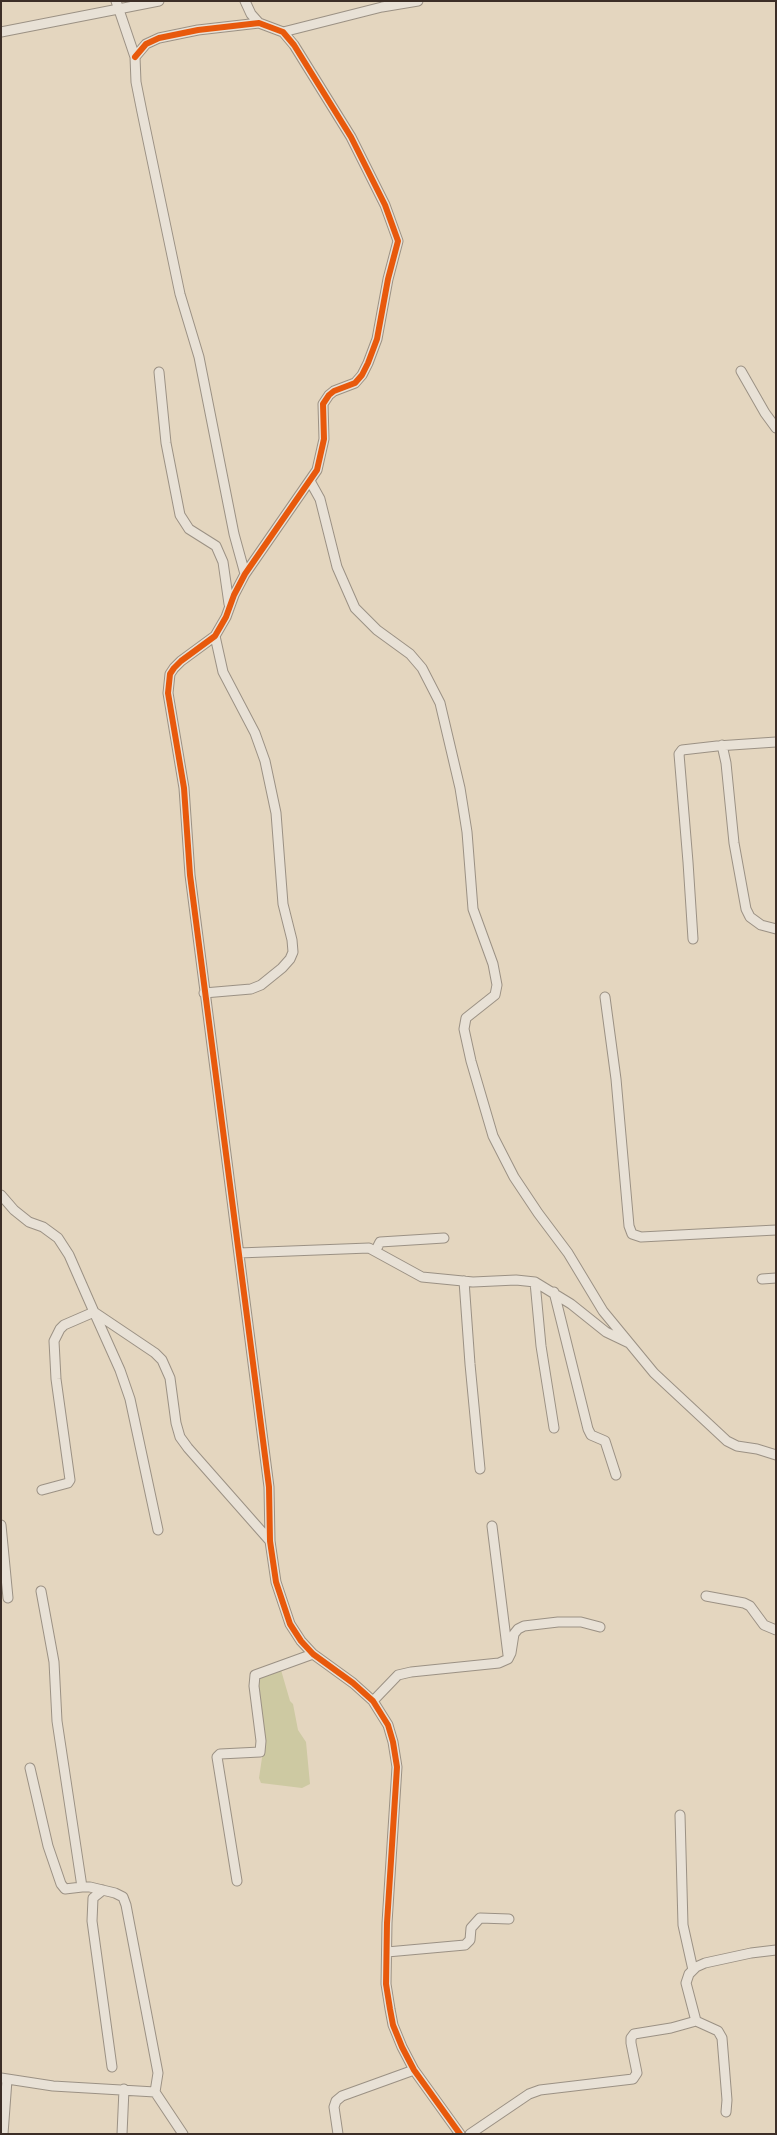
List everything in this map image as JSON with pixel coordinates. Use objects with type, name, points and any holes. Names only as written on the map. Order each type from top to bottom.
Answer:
[{"type":"street","points":[[1,32],[118,5],[159,1]]},
{"type":"street","points":[[245,1],[251,14],[259,23]]},
{"type":"street","points":[[283,32],[382,7],[418,1]]},
{"type":"street","points":[[118,5],[135,57],[136,82],[180,294],[198,357],[234,534],[245,574]]},
{"type":"street","points":[[135,57],[146,44],[159,38],[198,30],[259,23],[283,32],[294,44],[351,137],[385,205],[398,241],[388,279],[377,339],[362,375],[354,383],[343,386],[329,395],[323,404],[324,439],[321,458],[317,470],[245,574],[226,617],[215,636],[181,660],[174,668],[170,674],[168,693],[184,788],[190,875],[204,993],[269,1487],[270,1541],[276,1582],[290,1624],[301,1642],[313,1654],[354,1683],[373,1701],[388,1725],[393,1742],[397,1766],[386,1984],[393,2025],[414,2070],[460,2134]]},
{"type":"street","points":[[741,371],[765,414],[776,428]]},
{"type":"street","points":[[160,372],[161,408],[166,449],[180,515],[189,529],[216,546],[220,554],[230,606]]},
{"type":"street","points":[[310,481],[320,498],[337,567],[355,608],[377,630],[410,654],[432,683],[442,709],[460,788],[467,832],[473,909],[492,964],[497,985],[495,995],[466,1018],[464,1029],[471,1061],[493,1136],[511,1171],[534,1207],[568,1253],[603,1311],[654,1373],[727,1441],[737,1446],[757,1449],[776,1455]]},
{"type":"street","points":[[204,993],[251,989],[261,985],[282,968],[290,959],[293,952],[292,940],[282,897],[276,814],[265,761],[255,733],[226,679],[215,636]]},
{"type":"street","points":[[693,939],[688,862],[678,754],[682,750],[722,745],[776,742]]},
{"type":"street","points":[[722,745],[726,763],[734,843],[746,909],[750,917],[761,925],[776,929]]},
{"type":"street","points":[[605,997],[616,1079],[629,1226],[632,1234],[641,1237],[776,1230]]},
{"type":"street","points":[[1,1195],[14,1210],[29,1222],[43,1228],[58,1238],[69,1255],[120,1370],[130,1399],[158,1530]]},
{"type":"street","points":[[376,1250],[380,1242],[444,1238]]},
{"type":"street","points":[[239,1253],[360,1247],[376,1250],[405,1269],[422,1277],[464,1281],[516,1280],[535,1282],[554,1292],[606,1332],[630,1344]]},
{"type":"street","points":[[762,1279],[776,1278]]},
{"type":"street","points":[[464,1281],[480,1469]]},
{"type":"street","points":[[535,1282],[541,1346],[554,1428]]},
{"type":"street","points":[[554,1292],[588,1429],[591,1435],[605,1441],[616,1475]]},
{"type":"street","points":[[94,1312],[155,1353],[162,1360],[170,1378],[176,1423],[180,1437],[270,1541]]},
{"type":"street","points":[[42,1490],[68,1483],[70,1480],[56,1379],[54,1341],[64,1325],[94,1312]]},
{"type":"street","points":[[1,1525],[8,1598]]},
{"type":"street","points":[[492,1526],[508,1659]]},
{"type":"street","points":[[42,1591],[54,1668],[57,1717],[82,1887]]},
{"type":"street","points":[[706,1596],[744,1603],[750,1606],[764,1625],[776,1630]]},
{"type":"street","points":[[373,1701],[398,1676],[411,1672],[491,1666],[508,1659],[511,1653],[514,1634],[518,1629],[524,1626],[558,1622],[581,1622],[600,1627]]},
{"type":"street","points":[[237,1880],[217,1757],[220,1754],[260,1752],[261,1741],[254,1686],[255,1675],[313,1654]]},
{"type":"street","points":[[30,1768],[48,1846],[60,1884],[66,1889],[82,1887],[103,1890],[123,1897],[126,1905],[148,2014],[158,2073],[155,2092],[183,2134]]},
{"type":"street","points":[[680,1815],[683,1925],[693,1970]]},
{"type":"street","points":[[103,1890],[94,1898],[92,1922],[112,2066]]},
{"type":"street","points":[[387,1952],[465,1945],[470,1940],[471,1928],[480,1918],[509,1919]]},
{"type":"street","points":[[696,2021],[686,1983],[689,1974],[693,1970],[705,1963],[751,1952],[776,1950]]},
{"type":"street","points":[[470,2134],[529,2094],[540,2090],[633,2079],[637,2073],[631,2043],[631,2038],[634,2034],[671,2028],[696,2021],[718,2031],[722,2038],[726,2112]]},
{"type":"street","points":[[338,2134],[334,2107],[336,2100],[342,2096],[414,2070]]},
{"type":"street","points":[[3,2134],[4,2079],[54,2086],[155,2092]]},
{"type":"street","points":[[122,2134],[124,2089]]},
{"type":"shaded area","points":[[281,1670],[290,1701],[293,1704],[298,1730],[306,1742],[310,1784],[302,1788],[261,1783],[259,1778],[263,1751],[257,1678]]},
{"type":"cycle path","points":[[135,57],[146,44],[159,38],[198,30],[259,23],[283,32],[294,45],[351,137],[385,205],[398,241],[388,279],[377,339],[368,363],[362,375],[355,383],[334,391],[329,395],[323,404],[324,439],[317,470],[245,574],[234,595],[226,617],[215,636],[181,661],[174,668],[170,674],[168,693],[184,788],[190,875],[269,1487],[270,1541],[276,1582],[290,1624],[301,1641],[313,1654],[353,1683],[373,1701],[388,1725],[393,1742],[397,1767],[387,1923],[386,1984],[390,2009],[393,2025],[414,2070],[460,2134]]}]
